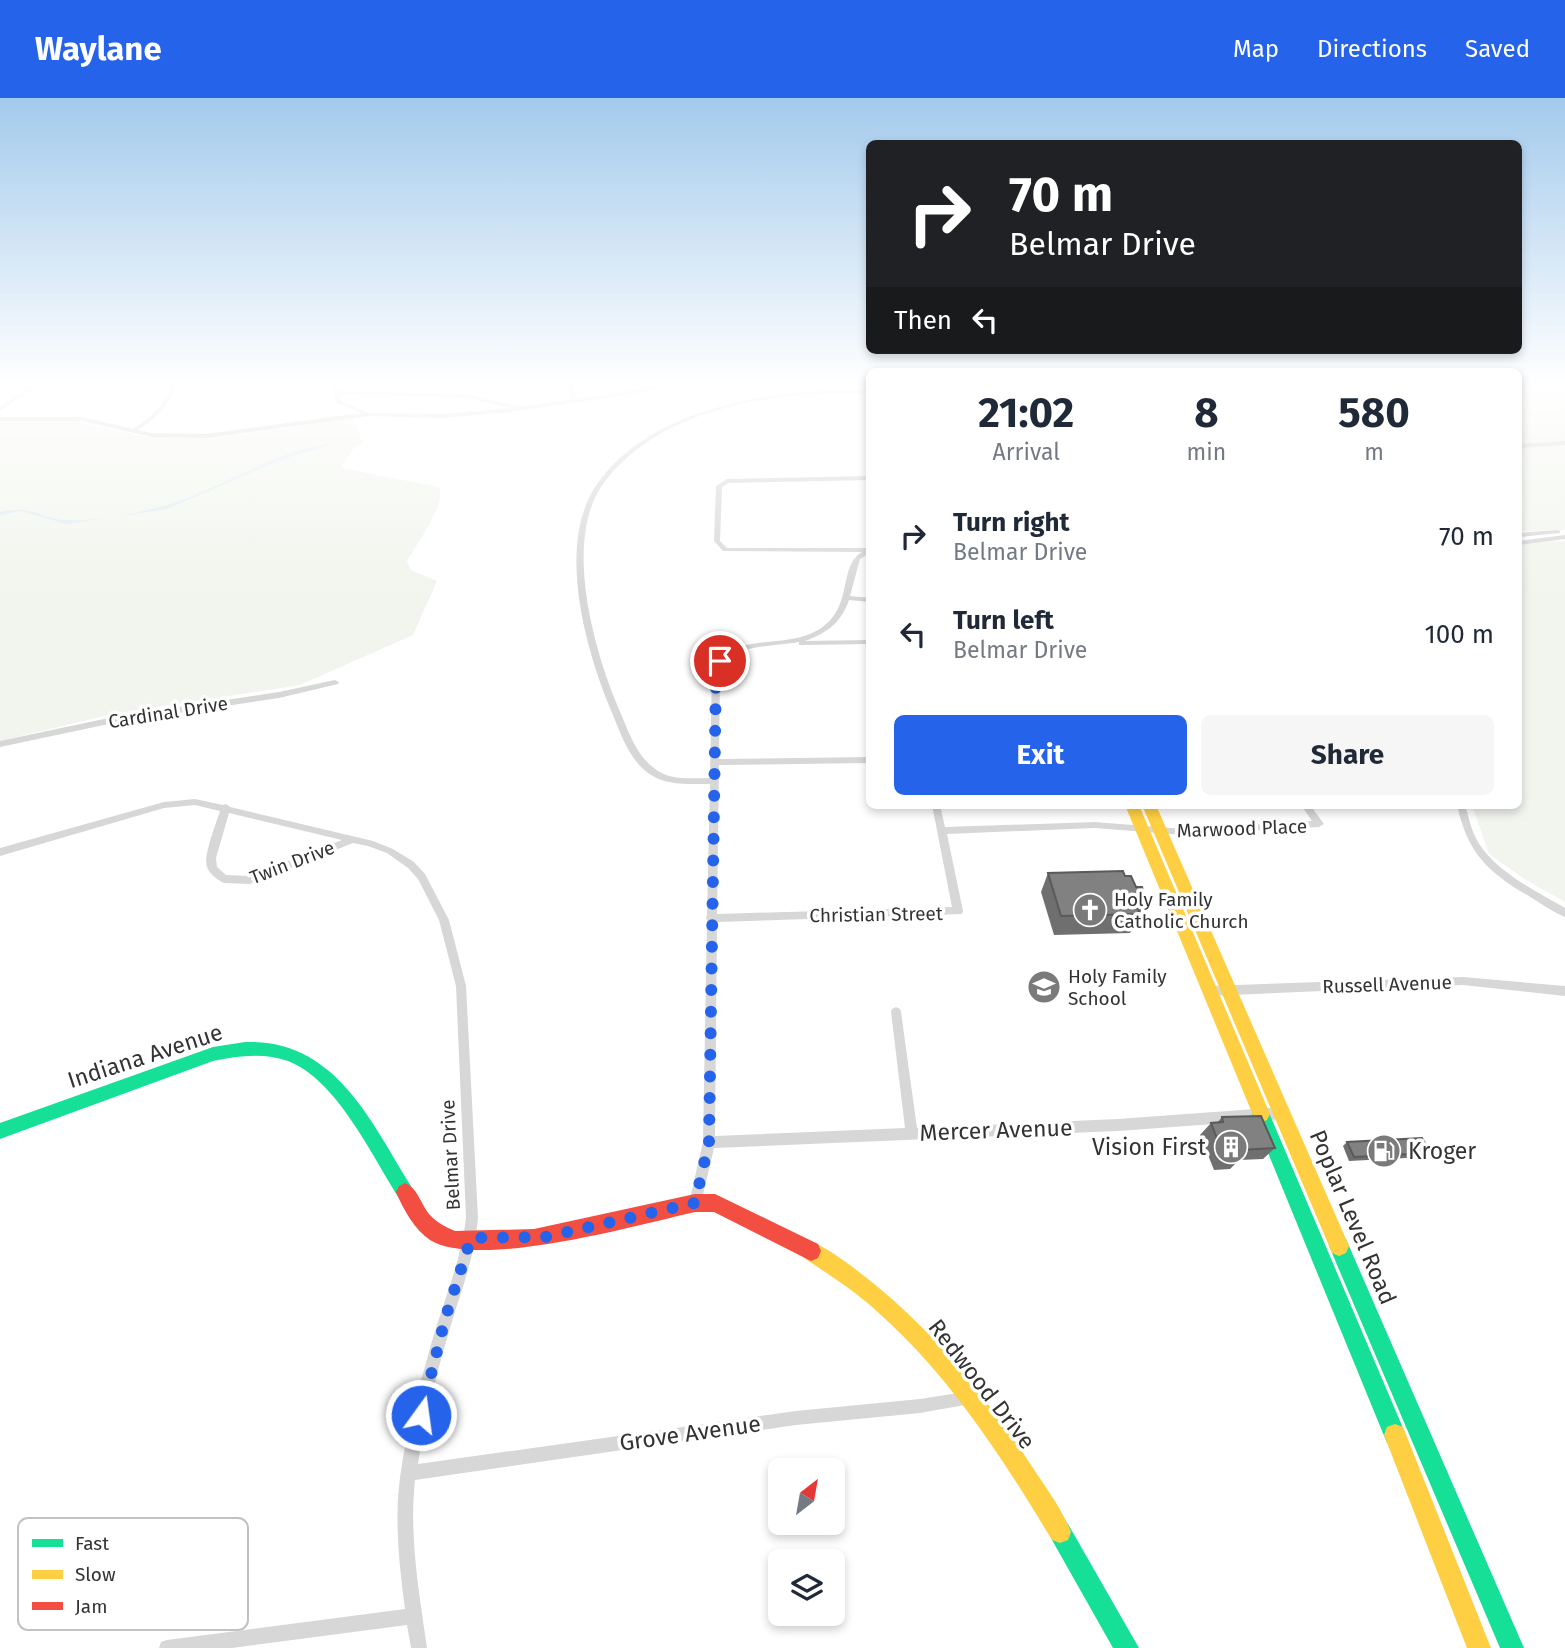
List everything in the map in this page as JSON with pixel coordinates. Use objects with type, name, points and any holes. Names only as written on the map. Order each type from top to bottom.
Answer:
[{"type":"main road","points":[[1134,809],[1418,1490],[1479,1648]]},
{"type":"main road","name":"Poplar Level Road","points":[[1151,809],[1512,1648]]},
{"type":"main road","name":"Indiana Avenue","points":[[0,1131],[213,1054],[241,1048],[281,1052],[299,1058],[315,1069],[347,1101],[423,1221],[437,1233],[455,1240],[471,1238]]},
{"type":"main road","points":[[471,1238],[545,1237],[695,1203]]},
{"type":"main road","name":"Redwood Drive","points":[[695,1203],[715,1203],[800,1243],[856,1280],[901,1319],[971,1398],[1025,1478],[1127,1648]]},
{"type":"main road","points":[[1418,1490],[1444,1486]]},
{"type":"street","points":[[632,452],[603,480],[592,501],[582,549],[583,606],[593,652],[611,705],[629,742],[650,770],[675,780],[713,781]]},
{"type":"street","points":[[866,478],[723,482],[719,486],[718,494],[717,541],[719,547],[725,550],[739,551],[866,550]]},
{"type":"street","points":[[1522,535],[1565,531]]},
{"type":"street","points":[[1522,543],[1565,537]]},
{"type":"street","points":[[798,643],[832,624],[847,598],[853,565],[859,554],[866,551]]},
{"type":"street","points":[[847,598],[866,600]]},
{"type":"street","points":[[695,1203],[709,1142],[716,673],[720,661],[740,649],[798,643],[866,642]]},
{"type":"street","name":"Cardinal Drive","points":[[0,744],[118,719],[278,695],[335,682]]},
{"type":"street","points":[[713,762],[866,760]]},
{"type":"street","name":"Belmar Drive","points":[[0,852],[169,804],[199,802],[354,839],[390,851],[422,877],[444,920],[454,954],[464,1018],[471,1238],[445,1319],[410,1474],[405,1524],[406,1562],[419,1648]]},
{"type":"street","name":"Twin Drive","points":[[226,807],[211,858],[212,868],[224,879],[250,880],[354,839]]},
{"type":"street","points":[[937,809],[942,831]]},
{"type":"street","name":"Marwood Place","points":[[942,831],[1096,825],[1184,832],[1319,824],[1308,809]]},
{"type":"street","points":[[1462,809],[1469,838],[1485,860],[1514,883],[1565,913]]},
{"type":"street","name":"Christian Street","points":[[711,918],[958,911],[942,831]]},
{"type":"street","name":"Russell Avenue","points":[[1209,990],[1462,981],[1565,991]]},
{"type":"street","points":[[896,1012],[912,1133]]},
{"type":"street","name":"Mercer Avenue","points":[[709,1142],[1118,1125],[1283,1113]]},
{"type":"street","name":"Grove Avenue","points":[[410,1474],[796,1418],[920,1406],[971,1398]]},
{"type":"street","points":[[167,1648],[415,1616]]},
{"type":"shaded area","points":[[0,452],[351,452],[341,468],[439,487],[439,503],[435,513],[407,561],[411,570],[437,581],[413,635],[300,685],[113,714],[0,741]]},
{"type":"shaded area","points":[[306,452],[278,461],[167,509],[111,517],[174,503],[290,453]]},
{"type":"shaded area","points":[[1522,452],[1565,452],[1565,530],[1522,531]]},
{"type":"shaded area","points":[[20,510],[67,520],[109,518],[66,524],[21,511],[0,515],[0,512]]},
{"type":"shaded area","points":[[1565,541],[1565,902],[1526,880],[1489,854],[1473,809],[1522,809],[1522,542]]},
{"type":"building","points":[[1123,871],[1125,876],[1131,876],[1136,887],[1142,887],[1145,896],[1139,896],[1143,907],[1137,907],[1140,914],[1061,916],[1048,873]]},
{"type":"building","points":[[1261,1116],[1275,1148],[1238,1150],[1241,1158],[1225,1159],[1211,1123],[1223,1122],[1222,1117]]},
{"type":"building","name":"Kroger","points":[[1422,1138],[1431,1153],[1354,1157],[1347,1142]]},
{"type":"traffic: fast","points":[[0,1131],[213,1054],[267,1049],[298,1058],[330,1082],[371,1137],[405,1192]]},
{"type":"traffic: fast","points":[[1261,1114],[1395,1435]]},
{"type":"traffic: fast","points":[[1339,1246],[1512,1648]]},
{"type":"traffic: fast","points":[[1060,1532],[1127,1648]]},
{"type":"traffic: slow","points":[[1134,809],[1261,1114]]},
{"type":"traffic: slow","points":[[1151,809],[1339,1246]]},
{"type":"traffic: slow","points":[[811,1251],[888,1307],[953,1375],[1009,1451],[1060,1532]]},
{"type":"traffic: slow","points":[[1395,1435],[1479,1648]]},
{"type":"traffic: jam","points":[[405,1192],[423,1221],[437,1233],[455,1240],[534,1238],[695,1203],[715,1203],[811,1251]]},
{"type":"place","name":"Holy Family Catholic Church","points":[[1090,910]]},
{"type":"place","name":"Holy Family School","points":[[1044,987]]},
{"type":"place","name":"Vision First","points":[[1231,1147]]},
{"type":"place","name":"Kroger","points":[[1384,1151]]},
{"type":"route","points":[[421,1415],[445,1319],[471,1238],[511,1240],[545,1237],[695,1203],[709,1142],[713,781],[716,667],[720,661]]}]
